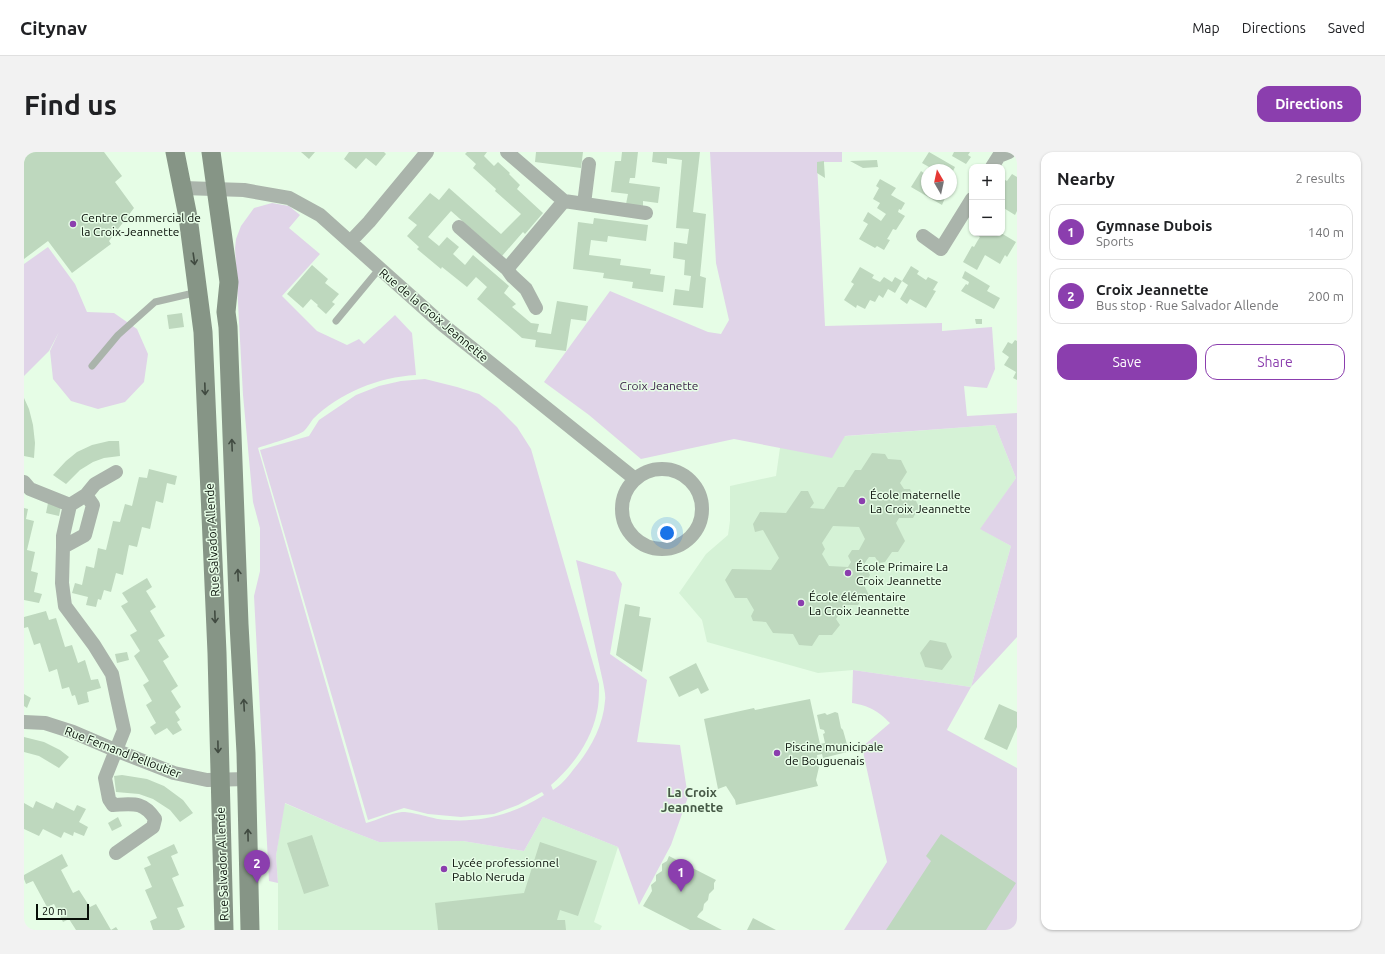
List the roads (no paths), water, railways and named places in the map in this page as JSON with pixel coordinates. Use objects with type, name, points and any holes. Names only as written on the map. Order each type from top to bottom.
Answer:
[{"type":"street","name":"Rue Salvador Allende","points":[[175,152],[183,188],[203,332],[217,653],[224,930]]},
{"type":"street","name":"Rue Salvador Allende","points":[[211,152],[229,282],[226,312],[228,327],[247,779],[250,930]]},
{"type":"street","points":[[350,242],[427,152]]},
{"type":"street","points":[[507,152],[564,201],[646,213]]},
{"type":"street","points":[[994,164],[999,156],[1009,152]]},
{"type":"street","points":[[584,204],[589,164]]},
{"type":"street","name":"Rue de la Croix Jeannette","points":[[183,188],[244,190],[289,198],[320,215],[443,325],[635,479]]},
{"type":"street","points":[[923,236],[941,249],[971,200]]},
{"type":"street","points":[[507,268],[564,201]]},
{"type":"street","points":[[459,228],[507,268],[512,276],[526,289],[536,308]]},
{"type":"street","points":[[664,469],[679,472],[689,478],[701,496],[703,507],[702,518],[692,537],[679,546],[663,550],[652,549],[634,538],[623,519],[622,508],[626,492],[635,479],[648,471],[664,469]]},
{"type":"street","points":[[116,472],[95,484],[86,494],[70,505],[63,536],[62,583],[65,606],[94,645],[112,674],[124,730],[105,778],[109,799],[113,805],[139,805],[149,810],[155,819],[153,827],[116,853]]},
{"type":"street","points":[[24,482],[30,489],[70,505]]},
{"type":"street","points":[[63,547],[85,535],[93,505],[86,494]]},
{"type":"street","name":"Rue Fernand Pelloutier","points":[[24,722],[44,723],[73,732],[174,773],[207,780],[247,779]]},
{"type":"lane","points":[[336,321],[380,268]]},
{"type":"lane","points":[[92,366],[118,335],[155,302],[198,292]]},
{"type":"place","name":"Centre Commercial de la Croix-Jeannette","points":[[73,224]]},
{"type":"place","name":"École maternelle La Croix Jeannette","points":[[862,501]]},
{"type":"place","name":"École Primaire La Croix Jeannette","points":[[848,573]]},
{"type":"place","name":"École élémentaire La Croix Jeannette","points":[[801,603]]},
{"type":"place","name":"Piscine municipale de Bouguenais","points":[[777,753]]},
{"type":"place","name":"Lycée professionnel Pablo Neruda","points":[[444,869]]},
{"type":"place","name":"Croix Jeannette","points":[[257,883]]},
{"type":"place","name":"Gymnase Dubois","points":[[681,892]]},
{"type":"district","name":"La Croix Jeannette","points":[[692,800]]},
{"type":"park label","name":"Croix Jeanette","points":[[659,385]]}]
